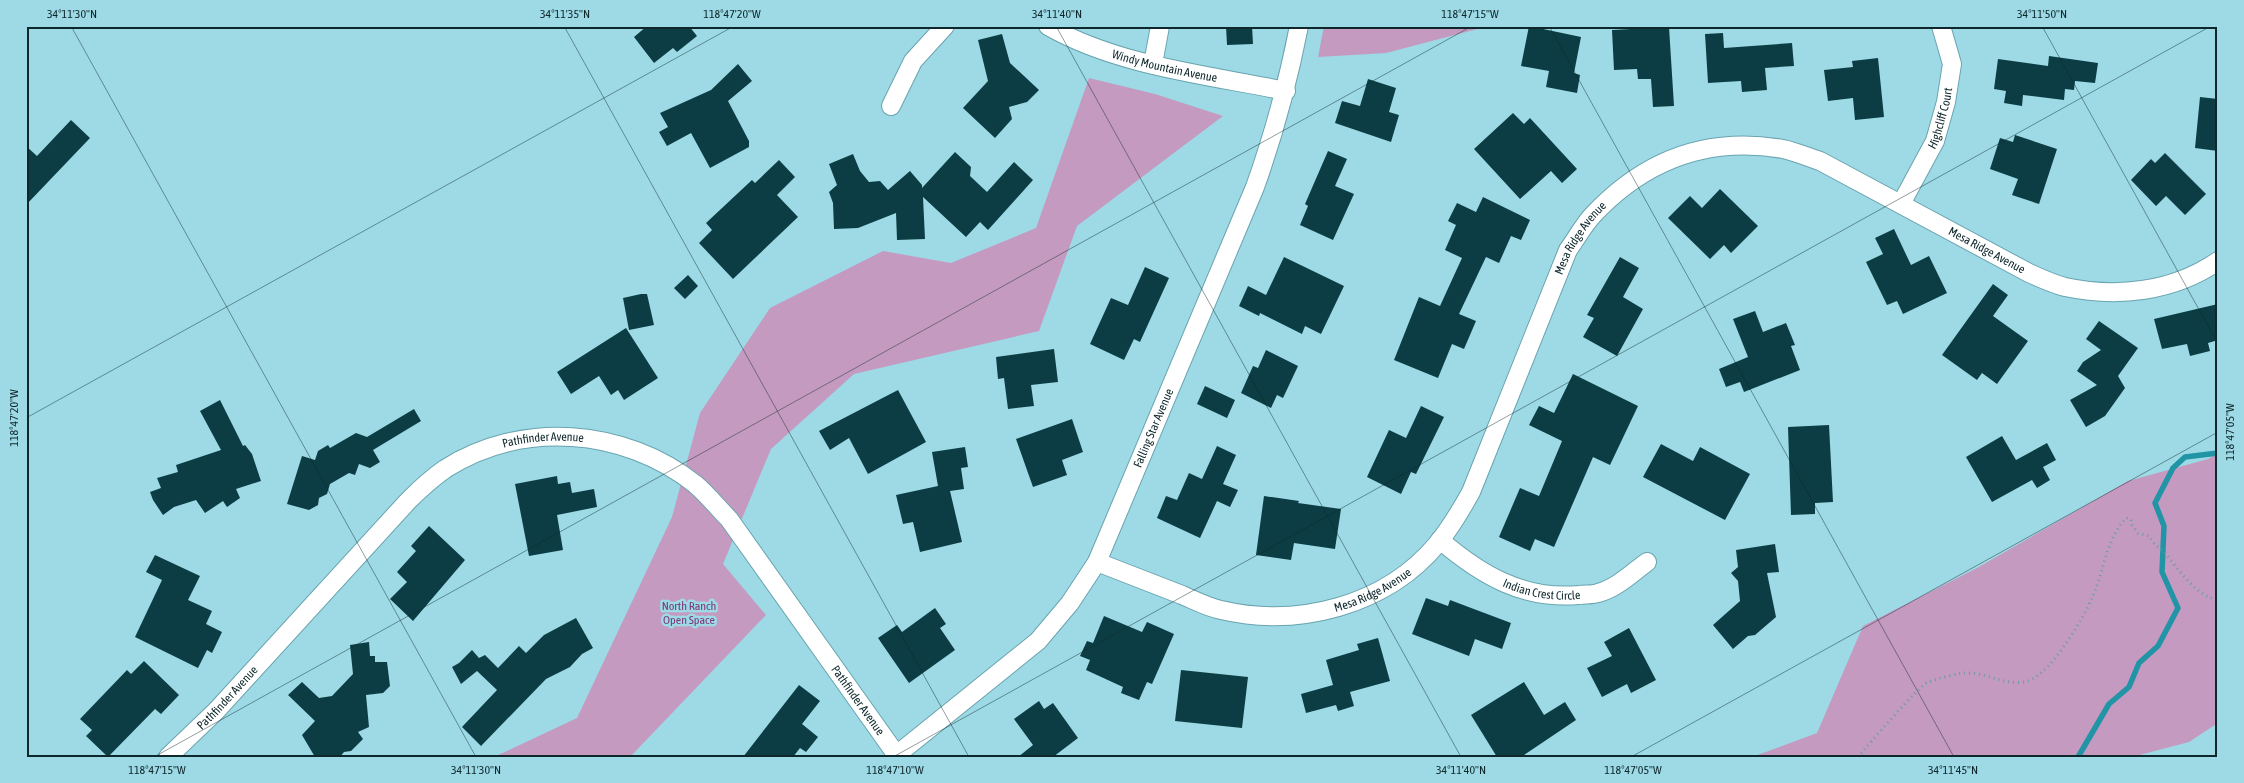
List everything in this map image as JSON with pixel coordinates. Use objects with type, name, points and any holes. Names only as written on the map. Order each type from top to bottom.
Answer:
[{"type":"street","points":[[891,106],[913,61],[945,26]]},
{"type":"street","name":"Windy Mountain Avenue","points":[[1048,26],[1104,52],[1286,91]]},
{"type":"street","points":[[1153,64],[1160,26]]},
{"type":"street","name":"Falling Star Avenue","points":[[896,756],[1038,640],[1070,604],[1097,562],[1255,188],[1272,140],[1286,91],[1299,26]]},
{"type":"street","name":"Highcliff Court","points":[[1901,204],[1935,141],[1946,102],[1952,64],[1941,26]]},
{"type":"street","name":"Mesa Ridge Avenue","points":[[1097,562],[1219,609],[1253,616],[1288,617],[1326,611],[1367,596],[1405,574],[1440,540],[1457,518],[1471,492],[1568,250],[1590,217],[1626,184],[1656,165],[1685,154],[1720,146],[1755,145],[1786,150],[1820,161],[2028,273],[2063,286],[2091,292],[2122,293],[2149,290],[2178,282],[2218,261]]},
{"type":"street","name":"Pathfinder Avenue","points":[[168,757],[216,711],[408,501],[426,484],[445,469],[472,455],[522,439],[574,435],[616,443],[659,460],[696,484],[729,519],[896,756]]},
{"type":"street","name":"Indian Crest Circle","points":[[1440,540],[1464,560],[1492,578],[1524,590],[1557,597],[1598,593],[1619,583],[1648,562]]},
{"type":"path","points":[[1858,757],[1926,683],[1968,672],[2009,683],[2027,682],[2041,674],[2060,653],[2092,598],[2108,548],[2121,523],[2126,518],[2131,519],[2132,525],[2138,533],[2149,536],[2154,545],[2163,552],[2195,588],[2213,599],[2218,599]]},
{"type":"green space","points":[[1324,26],[1489,26],[1386,53],[1318,57]]},
{"type":"green space","name":"North Ranch Open Space","points":[[1089,78],[1155,94],[1223,116],[1077,226],[1039,331],[854,374],[771,449],[723,564],[766,615],[630,757],[494,757],[577,718],[672,517],[700,413],[770,308],[883,251],[951,263],[1036,228]]},
{"type":"green space","points":[[2218,453],[2218,723],[2189,742],[2132,757],[1752,757],[1817,733],[1863,626],[1977,568],[2128,481],[2208,459]]},
{"type":"building","points":[[647,26],[689,26],[697,36],[677,52],[673,48],[654,63],[634,37]]},
{"type":"building","points":[[1226,26],[1252,26],[1253,44],[1227,45]]},
{"type":"building","points":[[1529,26],[1581,37],[1574,73],[1580,75],[1577,93],[1546,87],[1549,71],[1521,66]]},
{"type":"building","points":[[1669,27],[1674,106],[1653,107],[1651,79],[1638,79],[1637,69],[1614,70],[1612,30]]},
{"type":"building","points":[[1723,33],[1724,48],[1792,43],[1794,66],[1765,68],[1767,90],[1742,92],[1741,81],[1708,83],[1705,34]]},
{"type":"building","points":[[1002,34],[1010,63],[1039,90],[1027,102],[1009,107],[1012,119],[995,138],[963,108],[988,81],[978,40]]},
{"type":"building","points":[[2049,56],[2098,63],[2095,83],[2075,81],[2074,90],[2065,89],[2064,100],[2023,95],[2022,106],[2004,103],[2006,91],[1994,89],[1998,59],[2048,66]]},
{"type":"building","points":[[1878,58],[1884,117],[1855,120],[1853,98],[1828,101],[1824,70],[1853,67],[1852,61]]},
{"type":"building","points":[[738,64],[752,81],[728,101],[749,141],[749,147],[710,168],[691,133],[667,146],[659,132],[668,127],[660,113],[711,90]]},
{"type":"building","points":[[1368,79],[1396,88],[1389,112],[1399,115],[1391,142],[1335,123],[1342,101],[1360,106]]},
{"type":"building","points":[[2200,97],[2218,99],[2218,151],[2195,148]]},
{"type":"building","points":[[1513,113],[1524,124],[1530,118],[1577,169],[1562,183],[1551,171],[1520,199],[1474,149]]},
{"type":"building","points":[[71,120],[90,138],[26,205],[26,146],[37,156]]},
{"type":"building","points":[[2015,135],[2057,149],[2039,204],[2012,195],[2018,179],[1990,169],[2000,138],[2013,142]]},
{"type":"building","points":[[1328,151],[1347,159],[1335,186],[1354,194],[1333,240],[1300,225],[1308,206],[1305,204]]},
{"type":"building","points":[[955,152],[971,167],[970,176],[987,192],[1014,162],[1033,180],[988,230],[980,222],[966,237],[923,197],[925,239],[897,240],[896,213],[858,228],[834,229],[833,203],[829,192],[837,185],[829,164],[853,154],[860,171],[869,182],[880,181],[888,190],[910,171],[922,185],[922,188]]},
{"type":"building","points":[[2165,153],[2206,194],[2185,215],[2166,196],[2156,206],[2131,180],[2151,159],[2155,163]]},
{"type":"building","points":[[779,160],[795,177],[777,195],[798,217],[733,279],[699,243],[712,230],[706,223],[752,180],[755,183]]},
{"type":"building","points":[[1720,189],[1758,226],[1731,253],[1724,245],[1710,259],[1668,218],[1690,196],[1702,208]]},
{"type":"building","points":[[1483,197],[1530,220],[1521,240],[1511,236],[1499,263],[1486,257],[1459,314],[1476,321],[1464,349],[1452,344],[1438,378],[1394,360],[1419,297],[1440,306],[1462,258],[1445,250],[1456,225],[1448,221],[1457,203],[1476,212]]},
{"type":"building","points":[[1894,229],[1911,265],[1929,256],[1947,293],[1903,314],[1897,301],[1887,305],[1866,262],[1883,254],[1875,238]]},
{"type":"building","points":[[1284,257],[1344,286],[1321,334],[1305,326],[1302,334],[1260,313],[1259,316],[1239,306],[1248,286],[1266,295]]},
{"type":"building","points":[[1620,257],[1639,268],[1623,297],[1643,309],[1617,356],[1583,337],[1594,318],[1587,315]]},
{"type":"building","points":[[1145,267],[1169,278],[1140,342],[1134,339],[1124,360],[1090,344],[1111,298],[1128,305]]},
{"type":"building","points":[[688,275],[698,286],[685,299],[674,288]]},
{"type":"building","points":[[1993,284],[2008,295],[1993,316],[2028,341],[1997,384],[1982,373],[1977,380],[1942,355]]},
{"type":"building","points":[[647,294],[654,325],[629,330],[623,298]]},
{"type":"building","points":[[2218,304],[2218,340],[2208,343],[2210,351],[2190,356],[2187,344],[2162,349],[2154,319]]},
{"type":"building","points":[[1755,311],[1763,332],[1786,323],[1795,345],[1791,346],[1800,370],[1744,392],[1740,382],[1726,387],[1719,369],[1748,357],[1733,319]]},
{"type":"building","points":[[2099,321],[2138,348],[2118,376],[2125,388],[2105,416],[2086,427],[2070,400],[2097,385],[2077,371],[2083,362],[2101,350],[2086,339]]},
{"type":"building","points":[[626,328],[658,378],[624,400],[618,390],[611,395],[599,376],[571,394],[557,372]]},
{"type":"building","points":[[1054,349],[1058,382],[1031,385],[1034,406],[1008,409],[1004,378],[998,379],[996,357]]},
{"type":"building","points":[[1266,350],[1298,366],[1283,398],[1277,395],[1271,408],[1241,393],[1253,366],[1258,368]]},
{"type":"building","points":[[1573,374],[1638,406],[1610,465],[1593,457],[1554,547],[1535,539],[1530,551],[1499,537],[1520,488],[1539,496],[1562,441],[1529,425],[1539,406],[1554,413]]},
{"type":"building","points":[[1205,386],[1235,400],[1227,418],[1197,404]]},
{"type":"building","points":[[898,390],[926,442],[868,474],[849,438],[830,450],[819,431]]},
{"type":"building","points":[[220,400],[243,446],[245,445],[252,454],[261,481],[236,489],[240,498],[227,507],[223,501],[205,513],[196,500],[174,507],[163,515],[150,492],[161,488],[157,478],[178,472],[176,465],[221,450],[200,411]]},
{"type":"building","points":[[1421,406],[1444,417],[1416,474],[1411,472],[1401,494],[1367,477],[1389,430],[1406,438]]},
{"type":"building","points":[[414,409],[421,421],[373,450],[380,462],[370,468],[359,464],[355,475],[349,473],[330,484],[327,494],[319,498],[318,505],[309,510],[287,504],[302,456],[315,460],[318,451],[328,445],[330,448],[356,433],[367,437]]},
{"type":"building","points":[[1072,419],[1083,452],[1062,460],[1067,475],[1033,487],[1016,439]]},
{"type":"building","points":[[1829,425],[1833,502],[1815,503],[1815,514],[1791,515],[1788,427]]},
{"type":"building","points":[[2002,436],[2016,460],[2047,443],[2056,460],[2043,467],[2050,480],[2037,488],[2032,480],[1992,502],[1966,457]]},
{"type":"building","points":[[1661,444],[1693,461],[1700,447],[1750,474],[1725,520],[1643,477]]},
{"type":"building","points":[[1217,446],[1236,455],[1223,484],[1238,490],[1230,507],[1217,501],[1200,538],[1157,518],[1166,496],[1177,500],[1189,473],[1202,479]]},
{"type":"building","points":[[965,447],[968,467],[961,468],[964,489],[950,491],[962,542],[920,552],[913,522],[903,524],[896,495],[938,486],[932,452]]},
{"type":"building","points":[[557,476],[558,484],[570,482],[572,493],[594,489],[597,507],[557,515],[563,550],[529,556],[515,484]]},
{"type":"building","points":[[1264,496],[1341,509],[1335,549],[1294,543],[1291,560],[1256,555]]},
{"type":"building","points":[[429,526],[465,560],[413,621],[390,599],[407,582],[397,572],[416,551],[411,546]]},
{"type":"building","points":[[1775,544],[1779,572],[1767,573],[1776,617],[1755,635],[1748,636],[1733,649],[1713,625],[1740,601],[1738,581],[1731,573],[1738,567],[1736,550]]},
{"type":"building","points":[[155,555],[200,576],[188,600],[212,611],[206,624],[222,632],[212,653],[207,650],[198,668],[135,637],[162,580],[146,572]]},
{"type":"building","points":[[1426,598],[1448,606],[1450,600],[1511,623],[1502,649],[1475,639],[1469,656],[1412,634]]},
{"type":"building","points":[[935,608],[946,624],[940,628],[955,650],[909,683],[878,638],[897,625],[902,632]]},
{"type":"building","points":[[1104,616],[1142,632],[1147,622],[1174,634],[1152,684],[1147,682],[1139,700],[1121,693],[1123,687],[1086,670],[1090,660],[1080,656],[1087,641],[1093,643]]},
{"type":"building","points":[[576,618],[593,648],[582,654],[570,667],[546,679],[481,746],[462,727],[497,690],[477,671],[461,684],[452,667],[472,650],[479,658],[485,655],[498,668],[519,646],[526,653],[544,635]]},
{"type":"building","points":[[1629,628],[1656,680],[1631,693],[1627,684],[1602,697],[1587,668],[1612,656],[1604,642]]},
{"type":"building","points":[[1378,638],[1390,681],[1350,692],[1354,706],[1338,711],[1336,705],[1306,713],[1301,694],[1333,685],[1326,660],[1359,650],[1357,644]]},
{"type":"building","points":[[369,642],[370,656],[375,656],[375,662],[387,662],[390,686],[383,693],[366,695],[369,727],[358,732],[363,739],[351,751],[344,752],[340,757],[315,757],[302,735],[315,721],[288,695],[302,682],[319,698],[332,696],[353,674],[350,645]]},
{"type":"building","points":[[144,661],[179,695],[161,714],[155,709],[108,757],[86,736],[92,730],[80,719],[127,670],[131,674]]},
{"type":"building","points":[[1181,670],[1248,677],[1242,728],[1175,721]]},
{"type":"building","points":[[1524,682],[1544,715],[1565,702],[1576,720],[1521,757],[1497,757],[1471,715]]},
{"type":"building","points":[[799,685],[820,701],[802,724],[818,737],[806,752],[800,748],[793,757],[743,757]]},
{"type":"building","points":[[1039,701],[1044,709],[1053,703],[1078,738],[1053,757],[1018,757],[1033,745],[1014,719]]},
{"type":"waterway","points":[[2078,757],[2109,704],[2129,687],[2139,663],[2158,646],[2178,608],[2162,572],[2164,526],[2155,503],[2173,468],[2185,457],[2218,453]]}]
